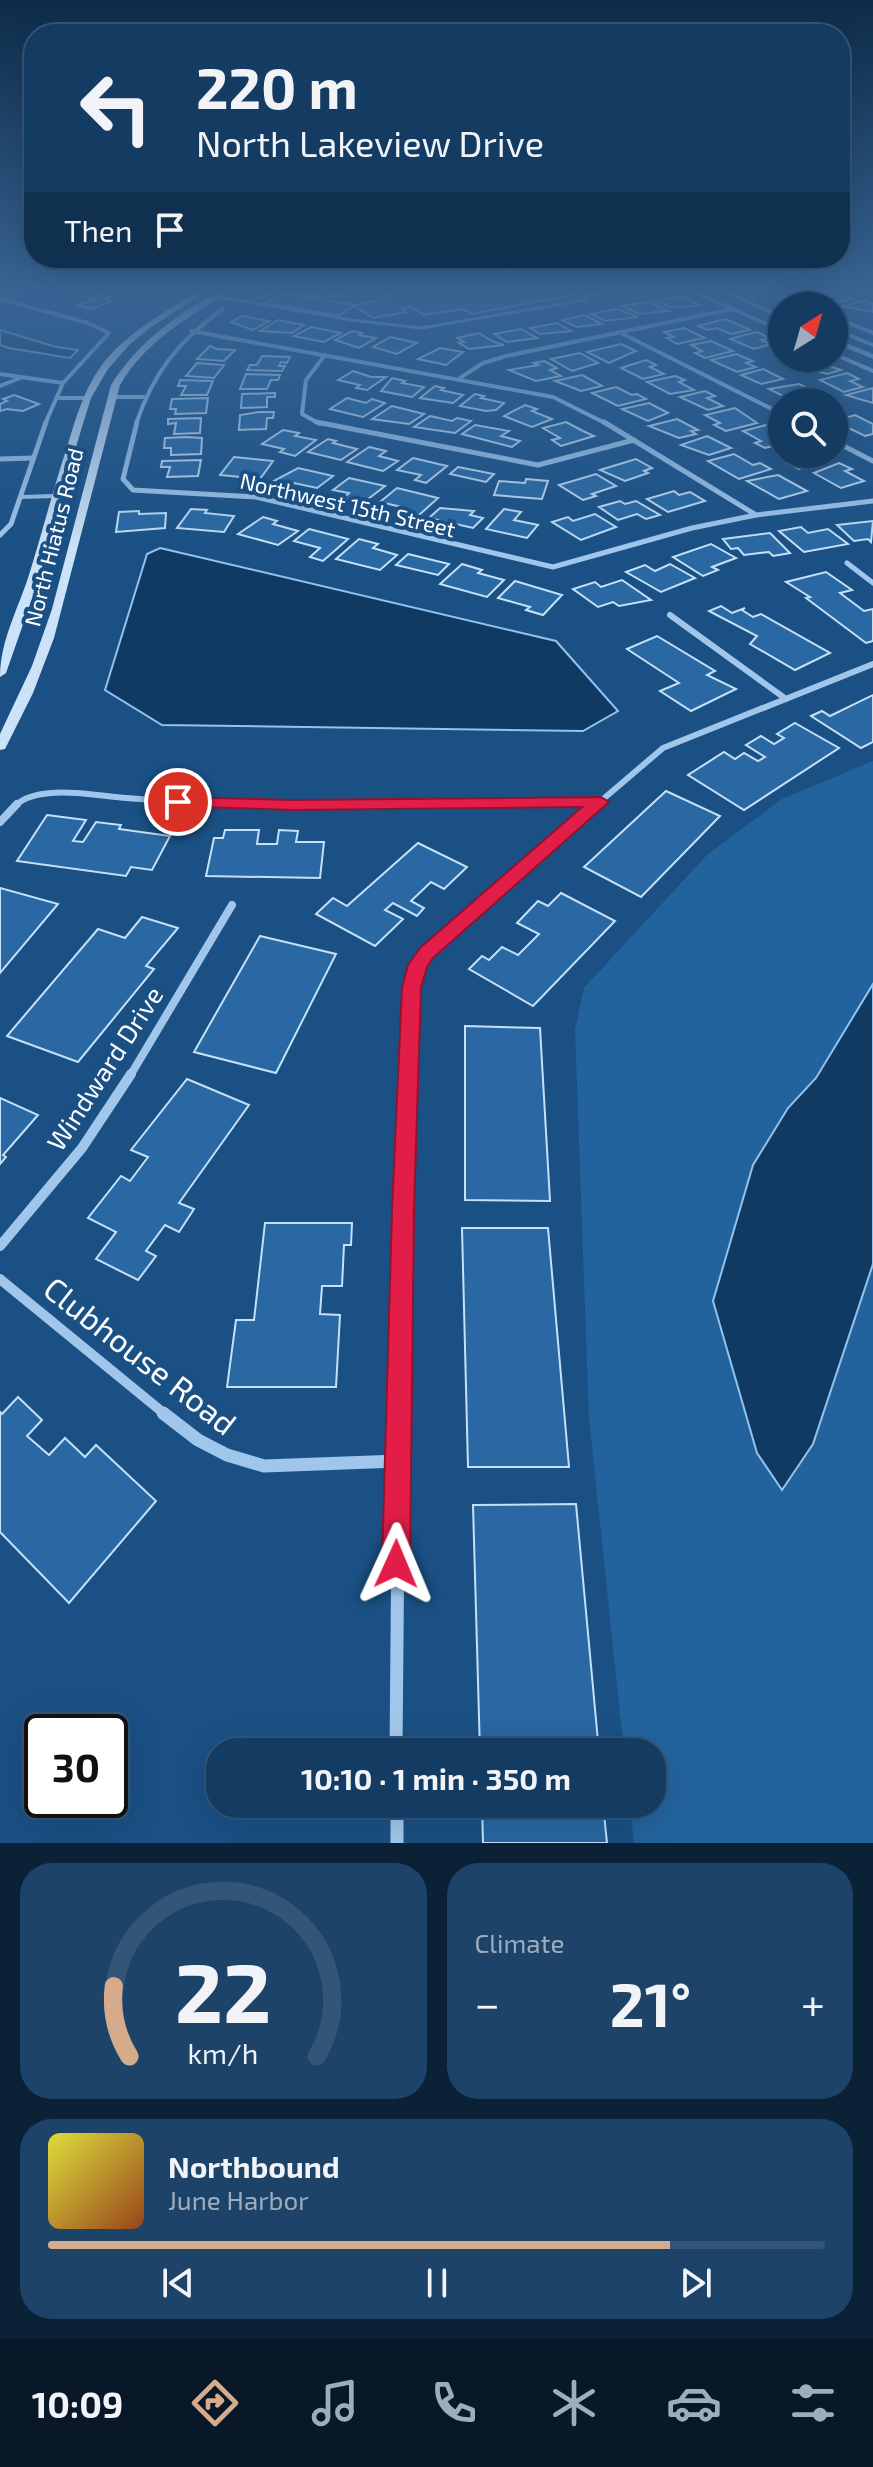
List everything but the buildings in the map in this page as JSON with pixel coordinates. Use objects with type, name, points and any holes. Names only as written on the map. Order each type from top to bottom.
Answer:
[{"type":"main road","name":"North Hiatus Road","points":[[0,673],[34,576],[55,496],[87,398],[100,375]]},
{"type":"main road","name":"North Hiatus Road","points":[[0,746],[20,713],[52,625],[111,397],[123,375]]},
{"type":"main road","points":[[87,398],[111,397]]},
{"type":"street","points":[[5,375],[63,383]]},
{"type":"street","points":[[0,535],[11,524],[33,458],[63,383],[70,375]]},
{"type":"street","points":[[111,397],[144,397],[158,375]]},
{"type":"street","points":[[310,375],[306,380],[302,414],[319,424],[538,465],[634,440]]},
{"type":"street","points":[[442,375],[553,397],[584,410],[756,515],[873,501]]},
{"type":"street","points":[[460,378],[465,375]]},
{"type":"street","points":[[704,375],[768,407]]},
{"type":"street","points":[[0,386],[21,378]]},
{"type":"street","name":"Northwest 15th Street","points":[[144,397],[138,409],[123,479],[133,490],[146,493],[227,493],[256,497],[553,567],[692,528],[756,515]]},
{"type":"street","points":[[57,398],[87,398]]},
{"type":"street","points":[[848,448],[873,461]]},
{"type":"street","points":[[0,459],[33,458]]},
{"type":"street","points":[[847,563],[873,583]]},
{"type":"street","points":[[670,615],[786,699]]},
{"type":"street","points":[[396,1738],[398,1461],[411,988],[418,965],[427,953],[538,853],[601,802],[631,769],[663,748],[873,664]]},
{"type":"street","points":[[0,822],[21,800],[53,792],[209,805],[601,802]]},
{"type":"street","name":"Windward Drive","points":[[0,1246],[82,1148],[149,1047],[232,905]]},
{"type":"street","name":"Clubhouse Road","points":[[0,1279],[168,1417],[198,1440],[227,1455],[264,1466],[398,1461]]},
{"type":"street","points":[[397,1818],[397,1843]]},
{"type":"lane","points":[[20,497],[55,496]]},
{"type":"shaded area","points":[[160,548],[556,641],[618,711],[583,731],[162,725],[105,690],[147,554]]},
{"type":"shaded area","points":[[873,761],[873,1843],[634,1843],[631,1818],[666,1818],[666,1738],[623,1738],[589,1418],[575,1030],[584,988],[707,855],[782,799]]},
{"type":"shaded area","points":[[873,984],[873,1264],[813,1444],[782,1490],[757,1453],[713,1301],[753,1165],[788,1108],[816,1078]]},
{"type":"route","points":[[178,802],[209,805],[407,805],[601,802],[572,823],[427,953],[418,965],[411,988],[396,1564]]}]
